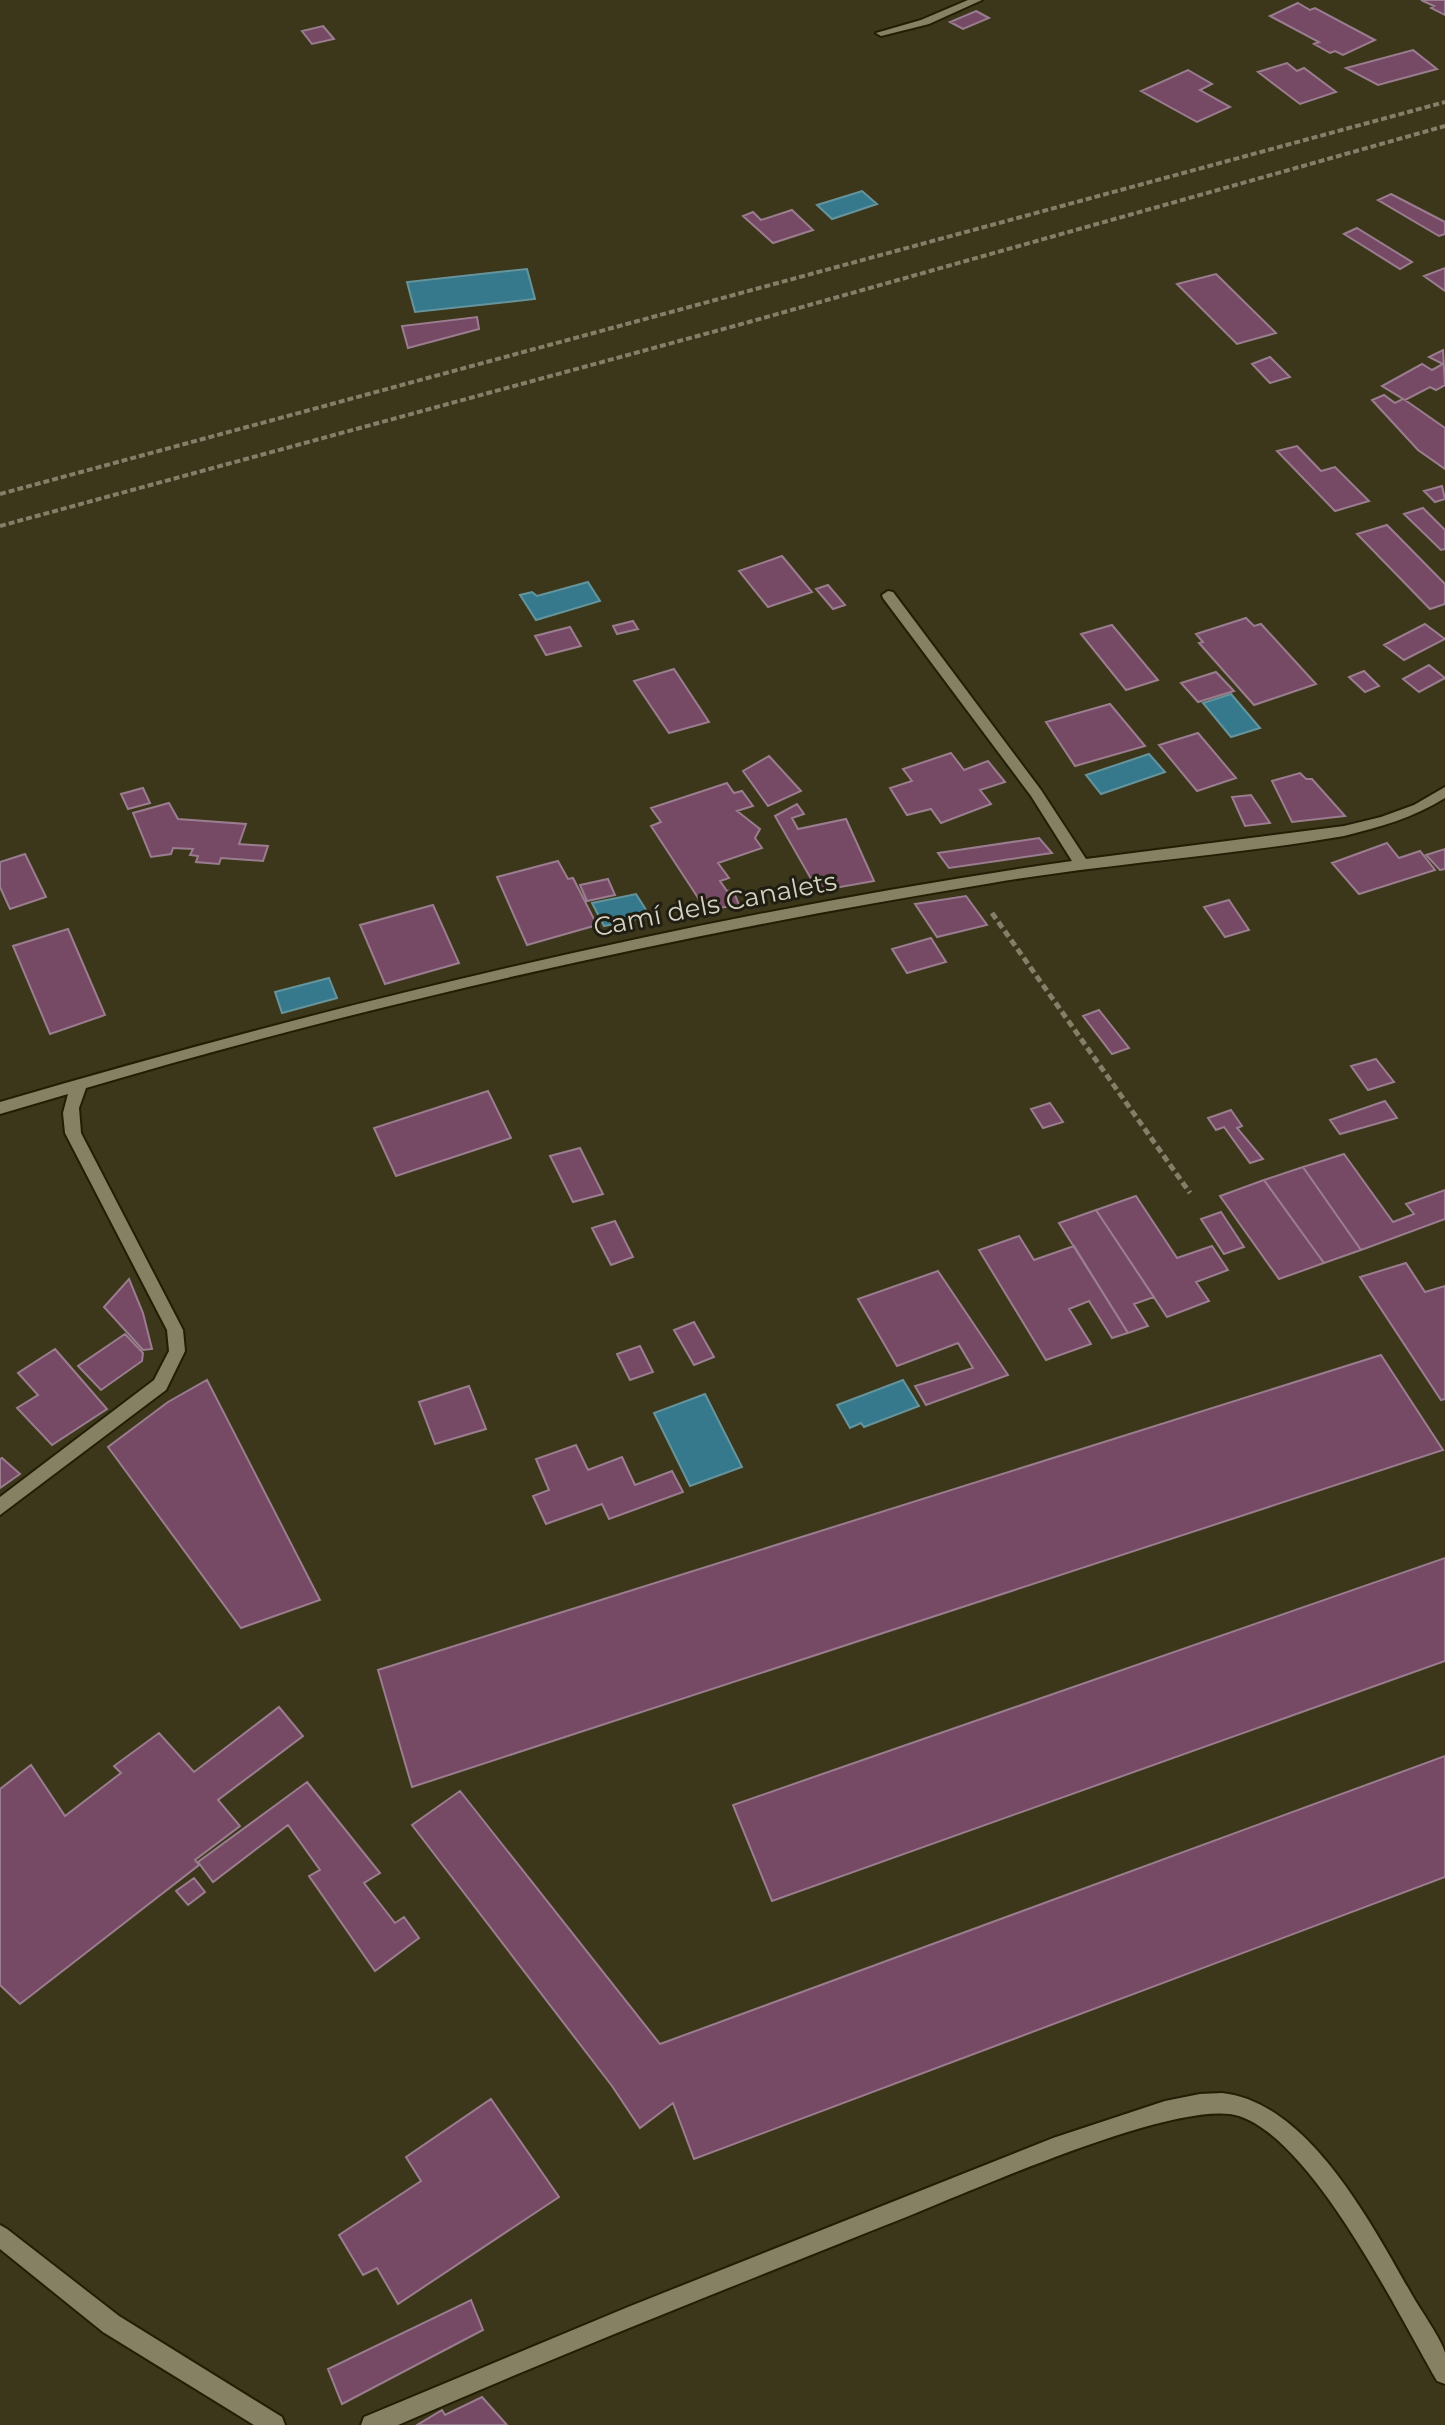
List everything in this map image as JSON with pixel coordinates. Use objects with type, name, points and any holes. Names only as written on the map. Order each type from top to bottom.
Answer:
[{"type":"street","points":[[881,33],[925,22],[977,0]]},
{"type":"street","points":[[888,595],[1036,793],[1082,865]]},
{"type":"street","name":"Camí dels Canalets","points":[[0,1108],[81,1083],[610,947],[970,882],[1339,831],[1381,823],[1431,804],[1445,792]]},
{"type":"street","points":[[1431,804],[1445,813]]},
{"type":"street","points":[[0,1507],[160,1385],[177,1351],[175,1330],[73,1133],[69,1117],[71,1101],[81,1083]]},
{"type":"street","points":[[372,2425],[792,2251],[1062,2146],[1158,2113],[1207,2103],[1243,2107],[1277,2127],[1310,2159],[1343,2201],[1445,2373]]},
{"type":"street","points":[[0,2236],[111,2324],[274,2425]]},
{"type":"path","points":[[0,494],[1445,102]]},
{"type":"path","points":[[0,526],[749,322],[1445,126]]},
{"type":"path","points":[[970,882],[1190,1193]]},
{"type":"water","points":[[862,191],[877,204],[832,219],[817,205]]},
{"type":"water","points":[[527,269],[535,299],[415,312],[407,282]]},
{"type":"water","points":[[588,582],[600,601],[536,620],[520,595],[532,592],[537,596]]},
{"type":"water","points":[[1231,694],[1260,728],[1231,737],[1203,703]]},
{"type":"water","points":[[1149,754],[1165,772],[1101,794],[1086,775]]},
{"type":"water","points":[[636,894],[650,916],[604,926],[592,903]]},
{"type":"water","points":[[329,978],[337,998],[282,1013],[275,992]]},
{"type":"water","points":[[903,1380],[919,1406],[864,1427],[861,1423],[850,1428],[837,1405]]},
{"type":"water","points":[[705,1394],[742,1467],[690,1486],[654,1413]]},
{"type":"building","points":[[1421,0],[1445,0],[1445,15],[1431,8],[1434,6]]},
{"type":"building","points":[[1298,3],[1310,10],[1315,8],[1375,40],[1343,55],[1335,51],[1330,53],[1314,44],[1319,42],[1270,16]]},
{"type":"building","points":[[976,11],[989,18],[963,29],[950,22]]},
{"type":"building","points":[[323,26],[334,39],[312,44],[302,31]]},
{"type":"building","points":[[1413,50],[1437,69],[1378,85],[1346,68]]},
{"type":"building","points":[[1287,63],[1297,71],[1304,68],[1336,92],[1300,104],[1258,72]]},
{"type":"building","points":[[1188,70],[1212,84],[1200,90],[1230,107],[1197,122],[1141,91]]},
{"type":"building","points":[[1391,194],[1445,222],[1445,234],[1439,236],[1378,200]]},
{"type":"building","points":[[792,210],[813,230],[773,243],[743,216],[753,212],[761,220]]},
{"type":"building","points":[[1357,228],[1412,262],[1400,269],[1344,234]]},
{"type":"building","points":[[1445,268],[1445,291],[1424,276]]},
{"type":"building","points":[[1216,274],[1276,333],[1237,344],[1177,284]]},
{"type":"building","points":[[477,317],[479,329],[408,348],[402,326]]},
{"type":"building","points":[[1443,350],[1445,385],[1436,390],[1430,387],[1405,400],[1445,428],[1445,469],[1418,450],[1372,400],[1384,395],[1395,403],[1403,399],[1382,386],[1422,364],[1432,370],[1443,364],[1429,357]]},
{"type":"building","points":[[1270,357],[1290,377],[1270,383],[1252,364]]},
{"type":"building","points":[[1297,446],[1321,471],[1335,467],[1369,501],[1335,511],[1277,451]]},
{"type":"building","points":[[1442,486],[1445,499],[1435,502],[1424,491]]},
{"type":"building","points":[[1423,508],[1445,530],[1445,549],[1441,550],[1404,514]]},
{"type":"building","points":[[1387,525],[1445,584],[1445,604],[1430,609],[1357,534]]},
{"type":"building","points":[[782,556],[812,592],[768,607],[739,571]]},
{"type":"building","points":[[828,585],[845,605],[833,609],[816,589]]},
{"type":"building","points":[[1246,618],[1254,626],[1261,624],[1316,684],[1254,705],[1199,643],[1203,642],[1196,634]]},
{"type":"building","points":[[633,621],[638,629],[617,634],[613,626]]},
{"type":"building","points":[[1425,624],[1445,639],[1404,660],[1384,645]]},
{"type":"building","points":[[1112,625],[1158,680],[1126,690],[1081,634]]},
{"type":"building","points":[[570,627],[581,646],[546,655],[535,636]]},
{"type":"building","points":[[1429,665],[1445,678],[1419,692],[1403,679]]},
{"type":"building","points":[[674,669],[709,722],[669,733],[634,681]]},
{"type":"building","points":[[1364,671],[1379,686],[1365,692],[1349,677]]},
{"type":"building","points":[[1216,672],[1234,691],[1198,702],[1181,683]]},
{"type":"building","points":[[1110,704],[1145,746],[1075,766],[1046,722]]},
{"type":"building","points":[[1198,733],[1236,778],[1197,791],[1159,745]]},
{"type":"building","points":[[951,753],[964,770],[988,761],[1005,782],[980,790],[991,804],[941,823],[931,809],[907,815],[890,788],[912,781],[903,769]]},
{"type":"building","points":[[769,756],[801,791],[768,806],[743,771]]},
{"type":"building","points":[[1300,773],[1306,779],[1312,779],[1345,816],[1292,822],[1272,781]]},
{"type":"building","points":[[727,783],[734,793],[742,791],[753,806],[737,811],[760,829],[755,838],[762,848],[718,863],[729,878],[720,881],[727,891],[733,890],[739,905],[706,910],[651,826],[661,822],[651,808]]},
{"type":"building","points":[[143,788],[150,803],[128,809],[121,794]]},
{"type":"building","points":[[1251,795],[1270,823],[1245,826],[1232,797]]},
{"type":"building","points":[[169,803],[178,819],[246,824],[239,844],[268,846],[263,861],[221,858],[219,864],[196,862],[198,856],[190,855],[193,849],[173,848],[171,854],[151,857],[133,813]]},
{"type":"building","points":[[797,804],[804,814],[792,818],[798,829],[846,819],[874,881],[818,891],[775,816]]},
{"type":"building","points":[[1039,838],[1052,853],[949,868],[938,853]]},
{"type":"building","points":[[1387,843],[1399,858],[1420,851],[1435,870],[1359,894],[1332,863]]},
{"type":"building","points":[[1445,849],[1445,869],[1440,870],[1426,855]]},
{"type":"building","points":[[25,854],[46,897],[10,909],[0,887],[0,862]]},
{"type":"building","points":[[558,861],[568,879],[573,878],[597,925],[527,945],[497,877]]},
{"type":"building","points":[[608,879],[615,895],[587,901],[580,885]]},
{"type":"building","points":[[966,896],[987,925],[937,937],[915,904]]},
{"type":"building","points":[[1229,900],[1249,930],[1225,937],[1204,907]]},
{"type":"building","points":[[433,905],[459,963],[385,984],[360,925]]},
{"type":"building","points":[[68,929],[105,1015],[50,1034],[13,946]]},
{"type":"building","points":[[931,938],[946,962],[907,973],[892,949]]},
{"type":"building","points":[[1099,1010],[1129,1048],[1112,1054],[1083,1016]]},
{"type":"building","points":[[1376,1059],[1394,1082],[1368,1090],[1351,1066]]},
{"type":"building","points":[[488,1091],[511,1138],[396,1176],[374,1128]]},
{"type":"building","points":[[1385,1101],[1397,1118],[1340,1134],[1330,1120]]},
{"type":"building","points":[[1050,1103],[1063,1122],[1043,1128],[1031,1109]]},
{"type":"building","points":[[1231,1110],[1242,1126],[1237,1128],[1263,1159],[1250,1163],[1224,1127],[1216,1130],[1208,1118]]},
{"type":"building","points":[[580,1148],[603,1194],[573,1202],[550,1156]]},
{"type":"building","points":[[1344,1154],[1393,1222],[1414,1214],[1406,1204],[1445,1190],[1445,1219],[1361,1250],[1303,1167]]},
{"type":"building","points":[[1303,1167],[1361,1250],[1324,1263],[1264,1180]]},
{"type":"building","points":[[1264,1180],[1324,1263],[1279,1279],[1220,1196]]},
{"type":"building","points":[[1136,1196],[1177,1258],[1212,1246],[1228,1270],[1196,1282],[1209,1301],[1167,1317],[1096,1210]]},
{"type":"building","points":[[1096,1210],[1154,1297],[1134,1304],[1148,1326],[1128,1333],[1059,1223]]},
{"type":"building","points":[[1221,1212],[1244,1247],[1224,1254],[1201,1219]]},
{"type":"building","points":[[615,1221],[633,1257],[611,1265],[592,1228]]},
{"type":"building","points":[[1019,1236],[1034,1260],[1074,1246],[1128,1333],[1112,1338],[1089,1301],[1069,1309],[1091,1344],[1046,1360],[979,1250]]},
{"type":"building","points":[[1406,1263],[1425,1292],[1445,1286],[1445,1399],[1441,1400],[1360,1277]]},
{"type":"building","points":[[938,1271],[1008,1375],[926,1405],[915,1386],[973,1368],[958,1343],[897,1366],[858,1299]]},
{"type":"building","points":[[129,1279],[143,1313],[152,1349],[143,1350],[104,1307]]},
{"type":"building","points":[[694,1322],[714,1357],[694,1365],[674,1330]]},
{"type":"building","points":[[125,1334],[143,1353],[142,1361],[101,1390],[78,1366]]},
{"type":"building","points":[[640,1346],[653,1372],[630,1380],[617,1354]]},
{"type":"building","points":[[55,1349],[107,1409],[52,1445],[17,1408],[38,1395],[18,1373]]},
{"type":"building","points":[[1381,1355],[1443,1450],[412,1787],[378,1670]]},
{"type":"building","points":[[207,1380],[320,1600],[241,1628],[108,1447],[168,1402]]},
{"type":"building","points":[[469,1386],[486,1429],[435,1444],[419,1402]]},
{"type":"building","points":[[576,1445],[588,1470],[622,1457],[635,1485],[672,1471],[683,1492],[609,1519],[602,1504],[546,1524],[533,1496],[549,1490],[536,1459]]},
{"type":"building","points":[[0,1459],[20,1474],[0,1488]]},
{"type":"building","points":[[1445,1558],[1445,1661],[772,1901],[733,1805]]},
{"type":"building","points":[[279,1707],[303,1736],[218,1800],[240,1826],[195,1860],[199,1865],[20,2004],[0,1985],[0,1789],[31,1765],[65,1816],[121,1773],[114,1766],[159,1733],[194,1772]]},
{"type":"building","points":[[1445,1756],[1445,1877],[694,2159],[673,2103],[640,2128],[612,2086],[412,1825],[460,1791],[660,2044]]},
{"type":"building","points":[[307,1782],[380,1873],[364,1883],[395,1923],[404,1917],[419,1938],[375,1971],[309,1876],[320,1870],[288,1825],[213,1882],[198,1862]]},
{"type":"building","points":[[194,1878],[205,1892],[188,1905],[176,1891]]},
{"type":"building","points":[[491,2099],[559,2197],[398,2304],[377,2268],[363,2275],[339,2235],[421,2181],[406,2157]]},
{"type":"building","points":[[471,2300],[483,2330],[342,2404],[328,2369]]},
{"type":"building","points":[[482,2397],[507,2425],[417,2425],[442,2410],[445,2415]]}]
